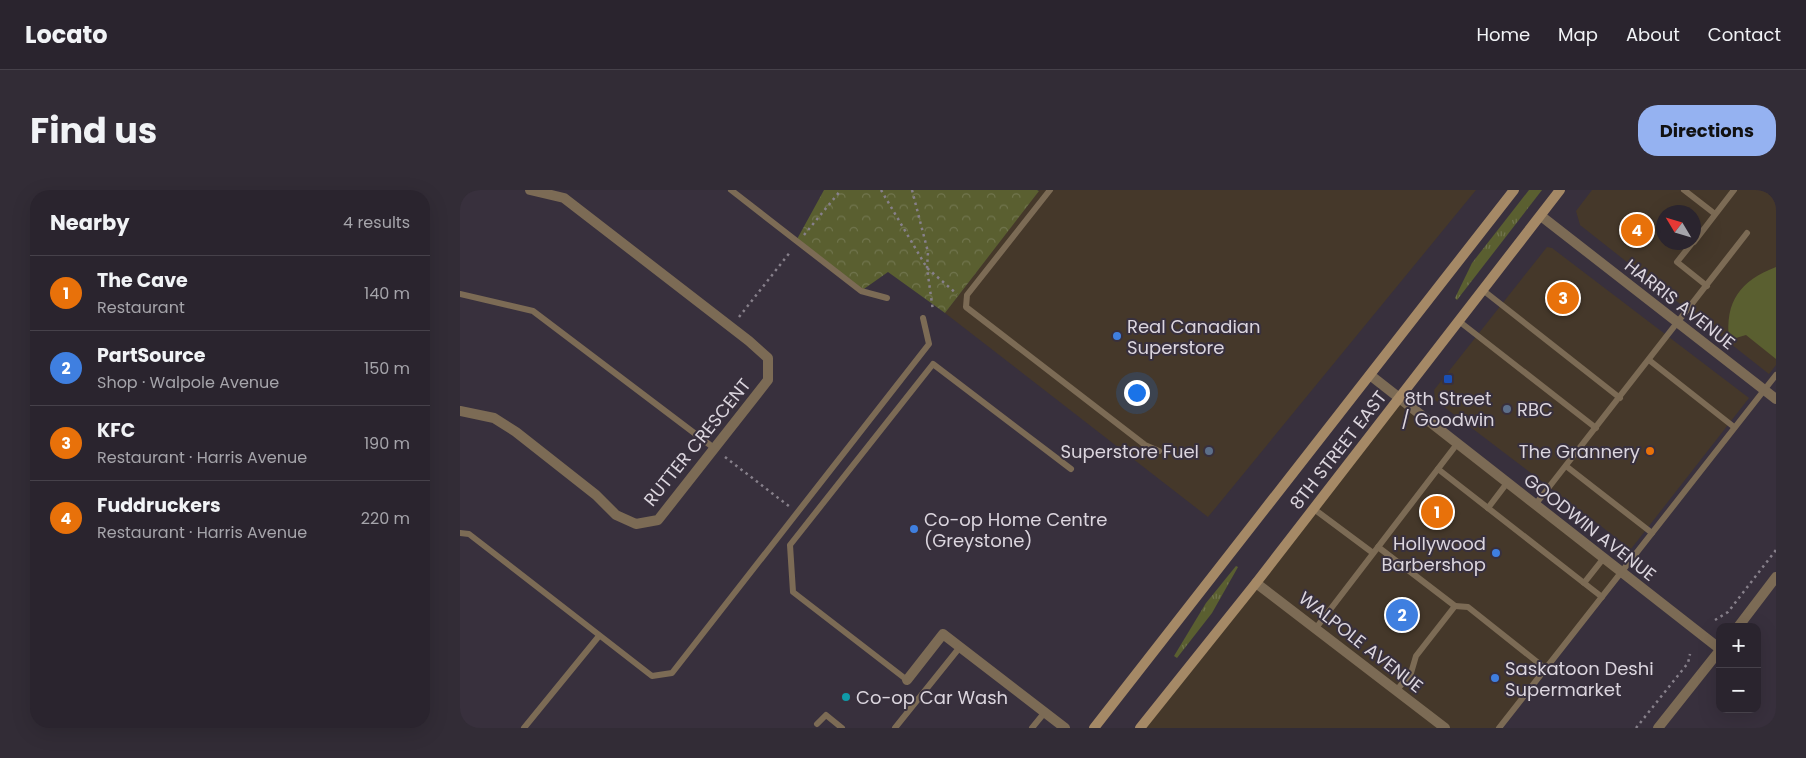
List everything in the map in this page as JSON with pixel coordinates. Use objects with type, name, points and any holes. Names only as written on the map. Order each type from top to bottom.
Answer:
[{"type":"main road","name":"8TH STREET EAST","points":[[1094,728],[1514,190]]},
{"type":"main road","name":"8TH STREET EAST","points":[[1140,728],[1460,322],[1560,190]]},
{"type":"street","name":"RUTTER CRESCENT","points":[[460,411],[494,418],[516,432],[596,495],[616,515],[636,524],[658,520],[768,380],[768,358],[749,341],[564,198],[530,190]]},
{"type":"street","name":"HARRIS AVENUE","points":[[1541,216],[1776,399]]},
{"type":"street","name":"GOODWIN AVENUE","points":[[1370,375],[1716,646]]},
{"type":"street","points":[[1741,623],[1776,577]]},
{"type":"street","name":"WALPOLE AVENUE","points":[[1256,583],[1445,728]]},
{"type":"street","points":[[907,680],[943,634],[1065,728]]},
{"type":"street","points":[[1658,728],[1716,654]]},
{"type":"lane","points":[[731,190],[861,291],[887,298]]},
{"type":"lane","points":[[1050,190],[967,295],[966,307],[1145,445],[1159,451]]},
{"type":"lane","points":[[1684,190],[1715,214]]},
{"type":"lane","points":[[1701,232],[1734,190]]},
{"type":"lane","points":[[1535,505],[1747,233]]},
{"type":"lane","points":[[1687,250],[1677,262],[1707,286]]},
{"type":"lane","points":[[1484,291],[1620,398]]},
{"type":"lane","points":[[460,294],[533,311],[714,448]]},
{"type":"lane","points":[[460,533],[469,534],[652,676],[672,674],[929,344],[923,318]]},
{"type":"lane","points":[[1460,322],[1596,428]]},
{"type":"lane","points":[[1649,360],[1734,428]]},
{"type":"lane","points":[[907,680],[794,592],[790,545],[804,526],[933,364],[1071,469]]},
{"type":"lane","points":[[1499,728],[1776,375]]},
{"type":"lane","points":[[1316,628],[1457,444]]},
{"type":"lane","points":[[1566,466],[1652,533]]},
{"type":"lane","points":[[1438,469],[1602,597]]},
{"type":"lane","points":[[1488,508],[1507,483]]},
{"type":"lane","points":[[1314,509],[1373,553]]},
{"type":"lane","points":[[1378,546],[1455,606],[1468,607],[1546,669]]},
{"type":"lane","points":[[1584,583],[1603,559]]},
{"type":"lane","points":[[1396,691],[1411,673],[1416,656],[1455,606]]},
{"type":"lane","points":[[524,728],[599,636]]},
{"type":"lane","points":[[895,728],[960,646]]},
{"type":"lane","points":[[1032,728],[1045,712]]},
{"type":"lane","points":[[817,724],[826,715],[842,728]]},
{"type":"path","points":[[738,318],[842,190]]},
{"type":"path","points":[[881,190],[927,268],[953,289],[966,307]]},
{"type":"path","points":[[912,190],[928,252],[927,268],[933,311],[923,318]]},
{"type":"path","points":[[723,455],[798,513]]},
{"type":"path","points":[[1715,620],[1728,612],[1776,550]]},
{"type":"path","points":[[1636,728],[1688,663],[1690,654]]},
{"type":"shaded area","points":[[1039,190],[1476,190],[1208,517],[945,313]]},
{"type":"shaded area","points":[[1592,190],[1776,190],[1776,365],[1769,374],[1580,225],[1576,211]]},
{"type":"shaded area","points":[[1547,247],[1552,248],[1749,398],[1631,549],[1435,400],[1434,390]]},
{"type":"shaded area","points":[[1399,398],[1621,573],[1499,728],[1140,728]]},
{"type":"green space","points":[[824,190],[1039,191],[945,313],[888,272],[861,291],[796,241]]},
{"type":"green space","points":[[1529,190],[1542,190],[1457,300],[1455,298],[1472,263]]},
{"type":"green space","points":[[1776,267],[1776,359],[1746,335],[1729,340],[1728,326],[1733,303],[1744,286]]},
{"type":"green space","points":[[1236,566],[1238,567],[1212,613],[1177,658],[1174,656],[1206,603]]},
{"type":"place","name":"Fuddruckers","points":[[1637,230]]},
{"type":"place","name":"KFC","points":[[1563,298]]},
{"type":"place","name":"Real Canadian Superstore","points":[[1117,336]]},
{"type":"place","name":"8th Street / Goodwin","points":[[1448,379]]},
{"type":"place","name":"RBC","points":[[1507,409]]},
{"type":"place","name":"Superstore Fuel","points":[[1209,451]]},
{"type":"place","name":"The Grannery","points":[[1650,451]]},
{"type":"place","name":"The Cave","points":[[1437,512]]},
{"type":"place","name":"Co-op Home Centre (Greystone)","points":[[914,529]]},
{"type":"place","name":"Hollywood Barbershop","points":[[1496,553]]},
{"type":"place","name":"PartSource","points":[[1402,615]]},
{"type":"place","name":"Saskatoon Deshi Supermarket","points":[[1495,678]]},
{"type":"place","name":"Co-op Car Wash","points":[[846,697]]}]
